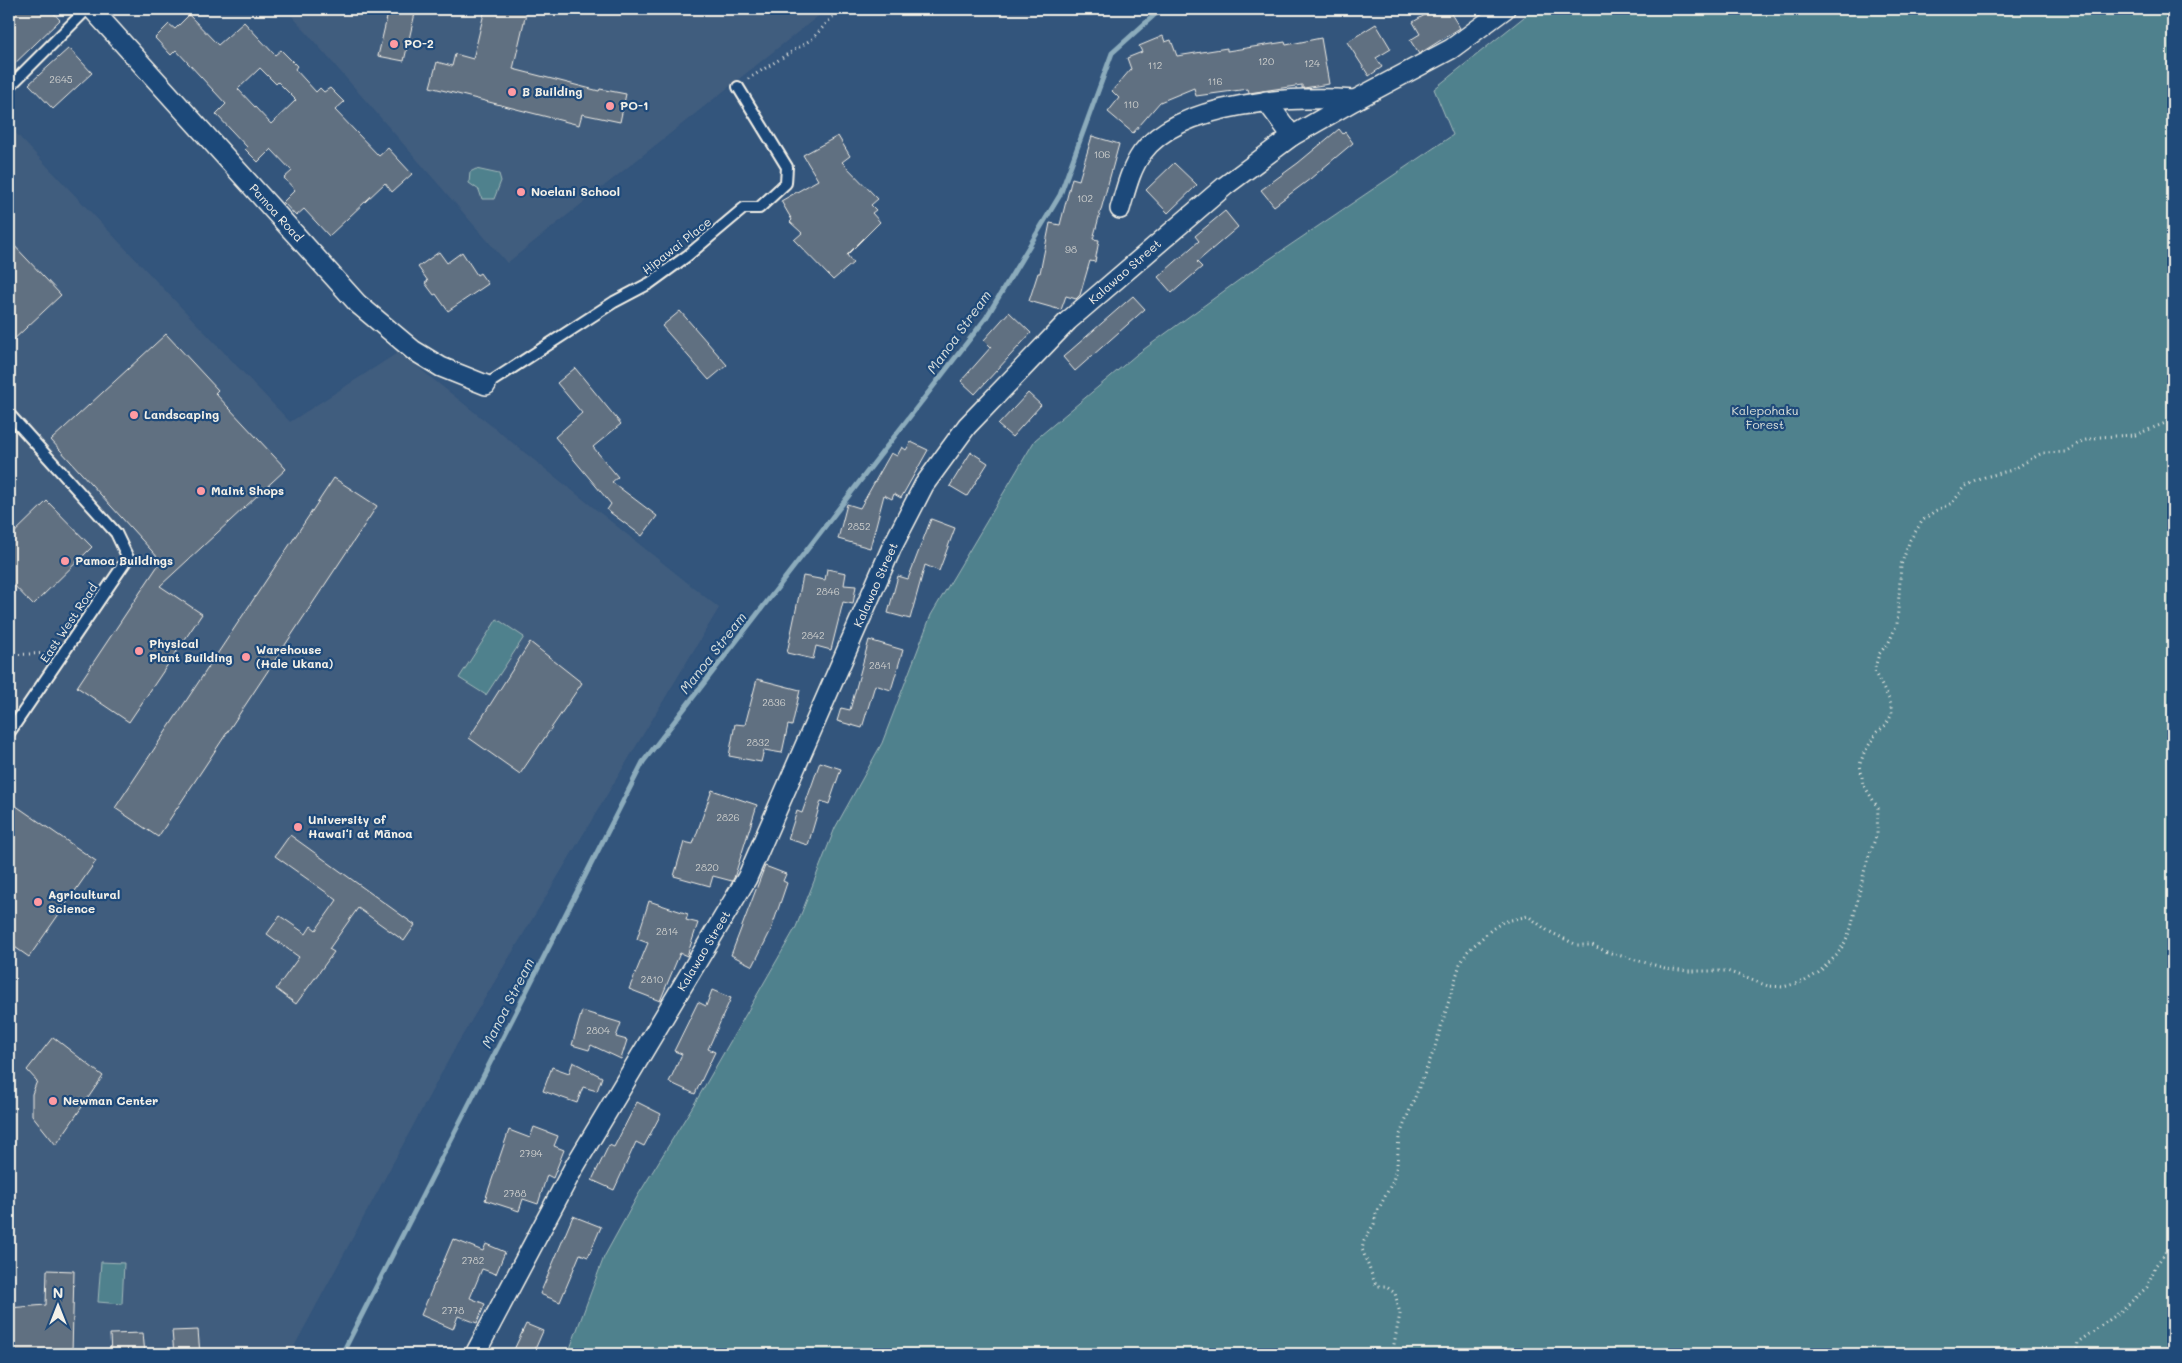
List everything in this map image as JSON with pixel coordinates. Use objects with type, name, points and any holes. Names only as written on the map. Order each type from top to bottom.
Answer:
[{"type":"street","name":"Pamoa Road","points":[[92,9],[358,304],[413,350],[441,367],[486,385]]},
{"type":"street","name":"Kalawao Street","points":[[475,1354],[573,1168],[747,878],[891,548],[924,485],[967,426],[1068,321],[1225,186],[1292,136],[1354,100],[1451,50],[1506,9]]},
{"type":"street","points":[[1120,209],[1131,172],[1143,152],[1161,133],[1184,121],[1266,101],[1334,98],[1354,100]]},
{"type":"street","points":[[1266,101],[1292,136]]},
{"type":"lane","points":[[9,87],[87,9]]},
{"type":"lane","name":"Hipawai Place","points":[[486,385],[614,302],[650,283],[687,256],[744,208],[759,208],[786,183],[787,167],[738,87]]},
{"type":"lane","name":"East West Road","points":[[9,414],[116,533],[128,558],[9,733]]},
{"type":"path","points":[[738,87],[755,74],[812,39],[840,9]]},
{"type":"path","points":[[1392,1354],[1400,1314],[1395,1293],[1385,1286],[1378,1286],[1375,1283],[1362,1249],[1364,1241],[1374,1224],[1376,1214],[1393,1181],[1397,1165],[1399,1137],[1434,1050],[1460,964],[1468,951],[1492,929],[1503,922],[1517,917],[1528,916],[1548,931],[1577,945],[1592,945],[1607,952],[1665,968],[1688,971],[1727,971],[1768,986],[1783,987],[1805,981],[1818,973],[1838,955],[1845,942],[1866,864],[1877,834],[1878,808],[1863,784],[1860,764],[1864,753],[1877,732],[1886,725],[1892,714],[1890,701],[1874,671],[1879,654],[1889,642],[1897,624],[1902,564],[1910,540],[1923,520],[1935,511],[1952,503],[1966,486],[1985,477],[2012,470],[2042,453],[2065,452],[2082,441],[2099,437],[2136,435],[2173,420]]},
{"type":"path","points":[[9,655],[63,653]]},
{"type":"path","points":[[2076,1354],[2078,1342],[2119,1313],[2148,1287],[2156,1265],[2173,1244]]},
{"type":"shaded area","name":"Noelani School","points":[[286,9],[827,9],[507,263]]},
{"type":"shaded area","name":"University of Hawaiʻi at Mānoa","points":[[9,126],[290,422],[399,352],[719,608],[456,1046],[290,1354],[9,1354]]},
{"type":"green space","name":"Kalepohaku Forest","points":[[1534,9],[2173,9],[2173,1354],[568,1354],[604,1257],[637,1197],[699,1096],[796,927],[835,828],[882,743],[931,615],[1035,440],[1136,355],[1246,275],[1453,135],[1434,89]]},
{"type":"green space","points":[[476,169],[499,174],[501,181],[494,199],[482,199],[479,190],[469,183],[470,172]]},
{"type":"green space","points":[[497,619],[524,637],[486,695],[459,678]]},
{"type":"green space","points":[[101,1262],[124,1263],[122,1304],[98,1302]]},
{"type":"building","points":[[14,9],[50,9],[60,20],[9,69],[9,13]]},
{"type":"building","points":[[389,9],[416,9],[404,61],[378,56]]},
{"type":"building","name":"B Building","points":[[485,9],[527,9],[513,69],[599,91],[600,89],[626,94],[620,122],[582,114],[579,125],[430,87],[437,62],[452,66],[455,54],[473,59]]},
{"type":"building","points":[[1435,9],[1448,9],[1460,28],[1419,54],[1410,40],[1420,34],[1413,22]]},
{"type":"building","points":[[189,15],[218,45],[244,22],[275,55],[281,50],[297,66],[295,69],[316,92],[320,88],[324,92],[330,88],[344,102],[335,110],[379,156],[388,148],[412,174],[392,192],[385,183],[329,236],[304,209],[296,216],[283,202],[295,190],[284,178],[292,171],[271,149],[258,162],[245,149],[247,147],[216,114],[226,104],[176,50],[171,55],[155,38],[169,24],[175,29]],"holes":[[[260,68],[276,84],[278,82],[296,100],[271,124],[238,89]]]},
{"type":"building","points":[[1376,24],[1391,49],[1376,58],[1382,67],[1369,76],[1347,42]]},
{"type":"building","points":[[1163,36],[1165,42],[1171,40],[1177,56],[1227,48],[1227,51],[1285,42],[1286,45],[1321,38],[1329,84],[1304,88],[1302,88],[1302,85],[1249,93],[1248,89],[1196,96],[1194,88],[1160,102],[1133,133],[1108,112],[1119,98],[1112,91],[1131,69],[1127,58],[1142,52],[1139,46]]},
{"type":"building","points":[[69,48],[92,73],[53,109],[29,84]]},
{"type":"building","points":[[1339,129],[1343,134],[1345,132],[1353,143],[1274,206],[1261,190],[1298,163]]},
{"type":"building","points":[[838,136],[850,156],[842,162],[878,199],[871,205],[876,210],[872,213],[880,222],[847,255],[853,263],[833,280],[794,240],[802,233],[790,222],[792,220],[781,201],[818,180],[803,155]]},
{"type":"building","points":[[1092,136],[1119,144],[1093,239],[1099,240],[1095,262],[1090,261],[1080,295],[1076,299],[1066,296],[1061,310],[1029,301],[1038,273],[1040,273],[1050,223],[1060,225],[1072,178],[1079,180]]},
{"type":"building","points":[[1174,163],[1197,185],[1168,213],[1146,190]]},
{"type":"building","points":[[1225,211],[1238,227],[1197,262],[1202,267],[1172,293],[1158,277],[1199,241],[1195,236]]},
{"type":"building","points":[[9,240],[61,295],[9,344]]},
{"type":"building","points":[[439,252],[447,263],[462,252],[477,275],[480,273],[488,284],[448,311],[436,294],[434,295],[425,283],[428,281],[418,267]]},
{"type":"building","points":[[1133,296],[1145,309],[1075,371],[1063,357]]},
{"type":"building","points":[[680,311],[727,365],[709,380],[662,326]]},
{"type":"building","points":[[1009,312],[1031,333],[975,394],[961,381],[991,347],[984,340]]},
{"type":"building","points":[[166,334],[218,390],[215,393],[286,469],[160,586],[202,614],[129,722],[77,687],[161,561],[51,440]]},
{"type":"building","points":[[575,368],[621,424],[593,447],[618,477],[612,482],[657,516],[642,536],[607,510],[611,504],[555,437],[582,413],[557,383]]},
{"type":"building","points":[[1028,393],[1041,405],[1012,437],[998,425]]},
{"type":"building","points":[[911,442],[928,450],[901,498],[894,494],[892,499],[884,495],[870,548],[838,539],[847,504],[860,508],[891,453],[897,456],[902,447],[906,450]]},
{"type":"building","points":[[971,452],[988,463],[967,496],[950,486]]},
{"type":"building","name":"Warehouse (Hale Ukana)","points":[[334,478],[377,506],[158,837],[115,808]]},
{"type":"building","name":"Pamoa Buildings","points":[[47,501],[92,547],[33,605],[9,580],[9,538]]},
{"type":"building","points":[[931,519],[955,528],[939,571],[925,565],[910,619],[888,613],[898,576],[908,579]]},
{"type":"building","points":[[827,569],[846,573],[844,585],[856,586],[853,604],[843,602],[831,650],[816,646],[813,659],[787,653],[803,576],[825,580]]},
{"type":"building","points":[[869,640],[903,650],[891,690],[875,685],[862,728],[837,721],[841,708],[850,710]]},
{"type":"building","points":[[530,642],[582,683],[520,774],[469,738]]},
{"type":"building","points":[[757,679],[800,690],[792,726],[788,725],[782,753],[764,750],[761,762],[729,756],[735,724],[745,725]]},
{"type":"building","points":[[820,762],[841,769],[829,804],[821,801],[808,845],[788,839],[797,811],[802,813]]},
{"type":"building","points":[[712,790],[757,805],[734,878],[732,881],[713,876],[710,886],[674,876],[684,842],[693,844]]},
{"type":"building","name":"Agricultural Science","points":[[9,801],[96,861],[29,957],[9,943]]},
{"type":"building","points":[[290,835],[415,925],[404,941],[358,908],[329,949],[334,952],[296,1004],[276,989],[299,957],[267,934],[280,916],[306,934],[311,926],[316,930],[337,900],[275,856]]},
{"type":"building","points":[[765,866],[786,874],[783,881],[787,883],[771,930],[753,966],[731,955]]},
{"type":"building","points":[[649,901],[688,914],[686,920],[698,923],[687,956],[680,953],[660,1001],[629,989],[648,943],[637,939]]},
{"type":"building","points":[[712,990],[731,998],[708,1049],[715,1052],[695,1094],[669,1082],[682,1054],[674,1051],[698,1002],[706,1006]]},
{"type":"building","points":[[582,1011],[621,1023],[616,1037],[627,1040],[621,1059],[591,1045],[589,1050],[572,1045]]},
{"type":"building","name":"Newman Center","points":[[53,1037],[103,1076],[56,1145],[32,1115],[32,1094],[37,1081],[27,1070]]},
{"type":"building","points":[[573,1062],[602,1077],[597,1091],[583,1087],[577,1103],[543,1091],[552,1067],[569,1073]]},
{"type":"building","points":[[637,1102],[661,1114],[644,1146],[636,1142],[614,1190],[592,1180],[609,1145],[614,1147]]},
{"type":"building","points":[[534,1127],[558,1136],[554,1146],[564,1150],[553,1178],[547,1175],[538,1204],[523,1199],[519,1211],[485,1200],[509,1130],[530,1138]]},
{"type":"building","points":[[573,1216],[601,1227],[588,1257],[580,1254],[560,1302],[540,1294]]},
{"type":"building","points":[[453,1239],[483,1251],[486,1244],[505,1252],[496,1274],[482,1269],[470,1298],[485,1304],[477,1323],[458,1316],[453,1329],[421,1315]]},
{"type":"building","points":[[47,1270],[74,1271],[72,1354],[9,1354],[9,1308],[46,1305]]},
{"type":"building","points":[[526,1324],[543,1331],[533,1354],[512,1354]]},
{"type":"building","points":[[198,1330],[200,1354],[174,1354],[172,1331]]},
{"type":"building","points":[[143,1333],[145,1354],[111,1354],[110,1334]]},
{"type":"waterway","name":"Manoa Stream","points":[[342,1354],[643,762],[986,318],[1060,195],[1112,53],[1161,9]]},
{"type":"place","name":"PO-2","points":[[394,44]]},
{"type":"place","name":"B Building","points":[[512,92]]},
{"type":"place","name":"PO-1","points":[[610,106]]},
{"type":"place","name":"Noelani School","points":[[521,192]]},
{"type":"place","name":"Landscaping","points":[[134,415]]},
{"type":"place","name":"Maint Shops","points":[[201,491]]},
{"type":"place","name":"Pamoa Buildings","points":[[65,561]]},
{"type":"place","name":"Physical Plant Building","points":[[139,651]]},
{"type":"place","name":"Warehouse (Hale Ukana)","points":[[246,657]]},
{"type":"place","name":"University of Hawaiʻi at Mānoa","points":[[298,827]]},
{"type":"place","name":"Agricultural Science","points":[[38,902]]},
{"type":"place","name":"Newman Center","points":[[53,1101]]}]
